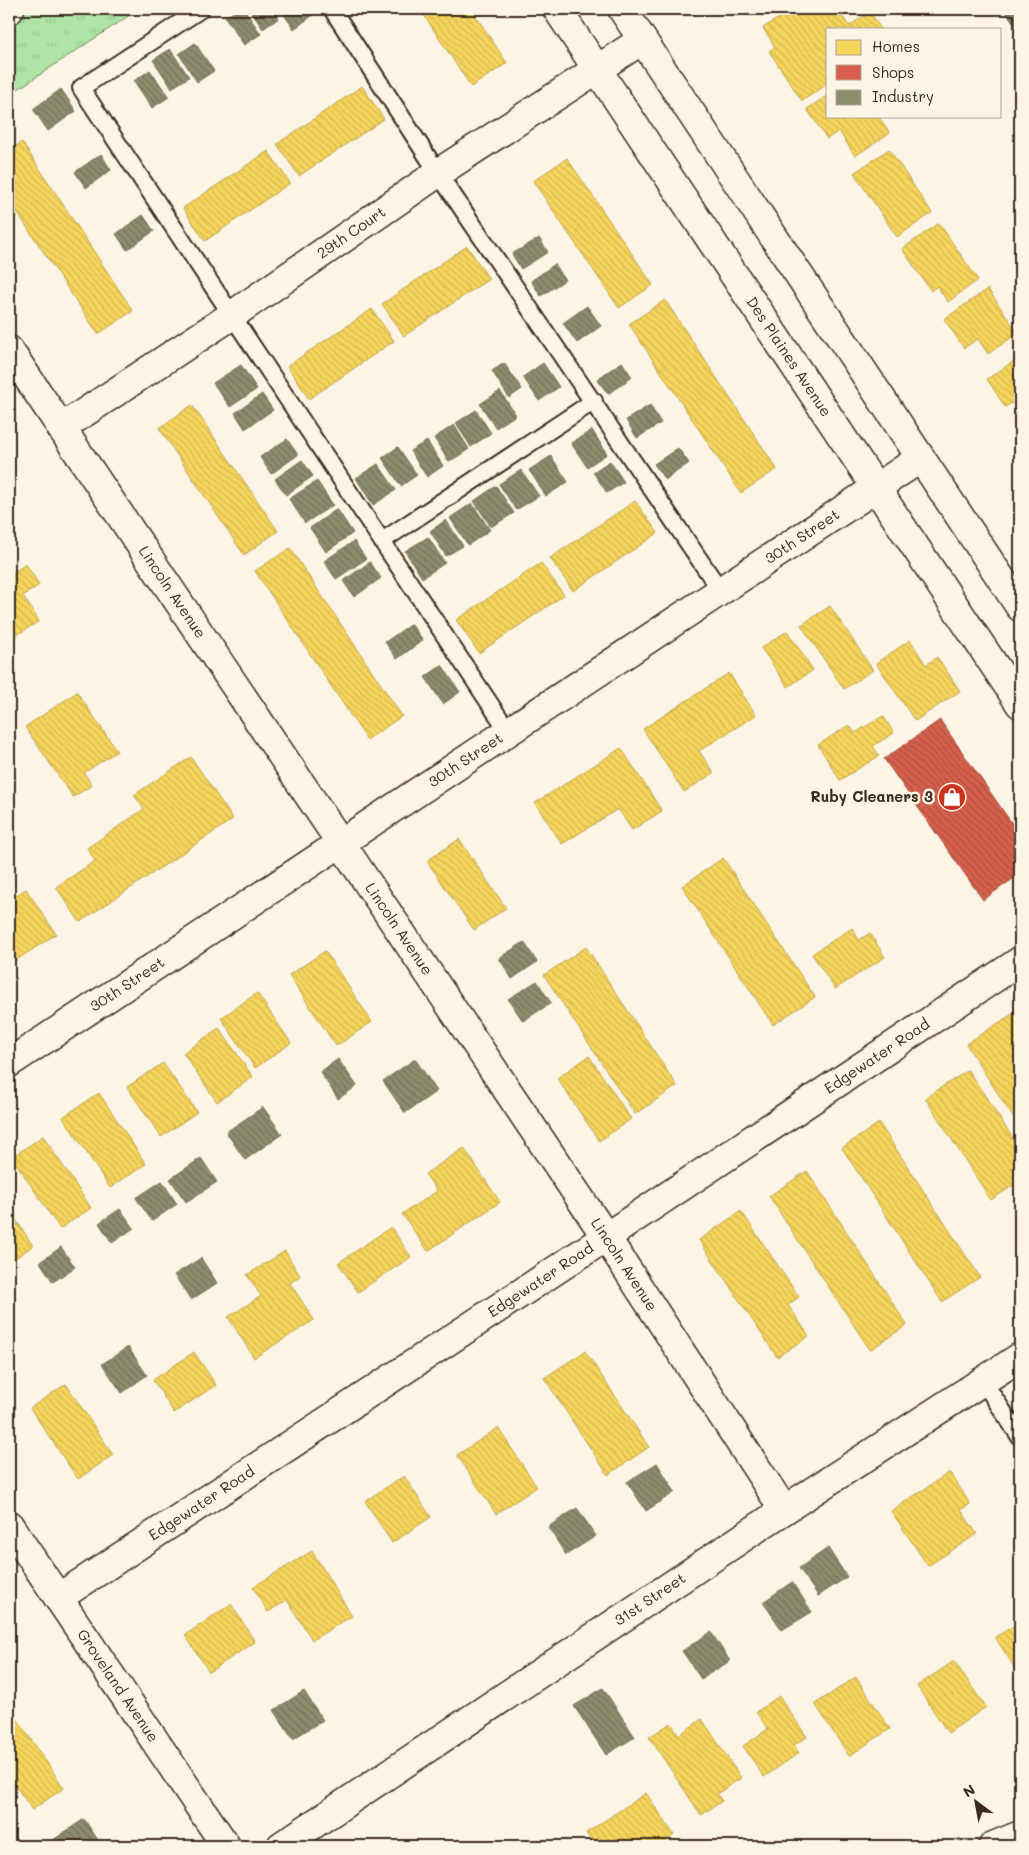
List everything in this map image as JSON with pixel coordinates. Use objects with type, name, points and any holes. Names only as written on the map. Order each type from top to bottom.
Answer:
[{"type":"street","name":"Des Plaines Avenue","points":[[558,9],[1020,704]]},
{"type":"street","points":[[622,9],[1020,607]]},
{"type":"street","name":"29th Court","points":[[62,428],[231,316],[438,173],[642,40]]},
{"type":"street","name":"Lincoln Avenue","points":[[9,350],[339,843],[606,1237],[784,1510]]},
{"type":"street","name":"30th Street","points":[[9,1063],[921,458]]},
{"type":"street","name":"Edgewater Road","points":[[58,1598],[606,1237],[1020,961]]},
{"type":"street","name":"31st Street","points":[[281,1846],[784,1510],[1020,1357]]},
{"type":"street","name":"Groveland Avenue","points":[[9,1525],[226,1846]]},
{"type":"street","points":[[993,1846],[1020,1835]]},
{"type":"lane","points":[[201,9],[82,88],[231,316],[508,731]]},
{"type":"lane","points":[[332,9],[438,173],[594,401],[720,590]]},
{"type":"lane","points":[[382,541],[594,401]]},
{"type":"lane","points":[[983,1381],[1020,1437]]},
{"type":"green space","points":[[9,9],[139,9],[9,95]]},
{"type":"building: Homes","points":[[420,9],[471,9],[507,63],[471,87]]},
{"type":"building: Homes","points":[[793,9],[837,9],[849,26],[870,12],[880,28],[826,28],[826,85],[802,101],[769,51],[775,47],[763,28]]},
{"type":"building: Homes","points":[[362,86],[384,119],[299,176],[277,144]]},
{"type":"building: Homes","points":[[826,96],[826,118],[879,118],[890,133],[855,156],[839,131],[827,139],[807,109]]},
{"type":"building: Homes","points":[[22,142],[133,311],[98,334],[9,200],[9,151]]},
{"type":"building: Homes","points":[[889,149],[932,213],[897,237],[854,173]]},
{"type":"building: Homes","points":[[268,151],[290,183],[205,241],[183,208]]},
{"type":"building: Homes","points":[[567,158],[653,285],[619,308],[533,181]]},
{"type":"building: Homes","points":[[939,223],[978,280],[948,302],[937,286],[931,291],[902,249]]},
{"type":"building: Homes","points":[[467,246],[489,279],[404,336],[382,304]]},
{"type":"building: Homes","points":[[988,289],[1018,333],[988,354],[978,339],[964,348],[944,319]]},
{"type":"building: Homes","points":[[665,300],[777,469],[741,493],[629,324]]},
{"type":"building: Homes","points":[[372,309],[394,341],[309,399],[287,366]]},
{"type":"building: Homes","points":[[1020,357],[1020,404],[1017,400],[1005,407],[987,379]]},
{"type":"building: Homes","points":[[192,405],[278,531],[244,555],[159,428]]},
{"type":"building: Homes","points":[[635,501],[658,533],[573,591],[550,558]]},
{"type":"building: Homes","points":[[290,548],[402,716],[367,740],[255,571]]},
{"type":"building: Homes","points":[[541,563],[564,595],[479,653],[456,620]]},
{"type":"building: Homes","points":[[26,564],[39,585],[23,596],[39,621],[9,640],[9,575]]},
{"type":"building: Homes","points":[[830,606],[873,670],[844,689],[801,625]]},
{"type":"building: Homes","points":[[787,631],[813,670],[788,687],[761,648]]},
{"type":"building: Homes","points":[[910,640],[926,665],[937,657],[960,691],[915,721],[876,663]]},
{"type":"building: Homes","points":[[729,673],[756,715],[699,751],[714,773],[684,792],[643,729]]},
{"type":"building: Homes","points":[[77,692],[117,751],[84,773],[92,785],[73,797],[25,727]]},
{"type":"building: Homes","points":[[883,716],[894,733],[873,746],[879,756],[840,780],[818,745],[849,725],[855,733]]},
{"type":"building: Homes","points":[[621,748],[662,811],[632,830],[618,809],[562,844],[535,803]]},
{"type":"building: Homes","points":[[191,757],[233,819],[80,922],[56,887],[95,861],[87,848],[144,809],[134,795]]},
{"type":"building: Homes","points":[[459,839],[506,908],[474,930],[427,861]]},
{"type":"building: Homes","points":[[723,858],[815,997],[773,1025],[682,886]]},
{"type":"building: Homes","points":[[26,889],[56,934],[9,965],[9,900]]},
{"type":"building: Homes","points":[[852,928],[859,940],[870,933],[885,957],[835,989],[812,954]]},
{"type":"building: Homes","points":[[586,947],[677,1086],[635,1114],[544,975]]},
{"type":"building: Homes","points":[[325,951],[372,1022],[336,1046],[289,975]]},
{"type":"building: Homes","points":[[257,993],[291,1043],[255,1068],[221,1018]]},
{"type":"building: Homes","points":[[1020,1009],[1020,1128],[966,1044]]},
{"type":"building: Homes","points":[[219,1028],[253,1077],[217,1102],[183,1053]]},
{"type":"building: Homes","points":[[589,1056],[631,1119],[599,1141],[557,1078]]},
{"type":"building: Homes","points":[[163,1063],[197,1112],[161,1137],[127,1087]]},
{"type":"building: Homes","points":[[968,1070],[1020,1149],[1020,1181],[991,1200],[925,1098]]},
{"type":"building: Homes","points":[[99,1093],[146,1164],[110,1188],[63,1117]]},
{"type":"building: Homes","points":[[879,1123],[980,1277],[942,1302],[842,1148]]},
{"type":"building: Homes","points":[[43,1136],[91,1208],[60,1229],[12,1157]]},
{"type":"building: Homes","points":[[464,1148],[500,1202],[428,1251],[402,1214],[437,1191],[425,1174]]},
{"type":"building: Homes","points":[[807,1171],[907,1325],[870,1350],[769,1196]]},
{"type":"building: Homes","points":[[9,1209],[33,1246],[9,1262]]},
{"type":"building: Homes","points":[[741,1211],[799,1297],[788,1305],[809,1336],[777,1357],[699,1240]]},
{"type":"building: Homes","points":[[391,1227],[411,1257],[358,1292],[338,1263]]},
{"type":"building: Homes","points":[[285,1251],[300,1276],[290,1283],[314,1320],[254,1358],[228,1317],[261,1296],[247,1275]]},
{"type":"building: Homes","points":[[585,1351],[649,1447],[608,1475],[544,1378]]},
{"type":"building: Homes","points":[[194,1352],[216,1385],[174,1413],[153,1380]]},
{"type":"building: Homes","points":[[66,1384],[113,1455],[78,1479],[30,1408]]},
{"type":"building: Homes","points":[[498,1428],[537,1487],[496,1514],[457,1455]]},
{"type":"building: Homes","points":[[950,1472],[970,1504],[961,1510],[977,1534],[928,1566],[891,1511]]},
{"type":"building: Homes","points":[[404,1476],[431,1517],[392,1543],[365,1501]]},
{"type":"building: Homes","points":[[312,1551],[352,1616],[312,1640],[287,1600],[268,1612],[253,1587]]},
{"type":"building: Homes","points":[[231,1604],[255,1642],[209,1672],[185,1635]]},
{"type":"building: Homes","points":[[1020,1622],[1020,1676],[995,1637]]},
{"type":"building: Homes","points":[[954,1661],[986,1707],[948,1733],[917,1686]]},
{"type":"building: Homes","points":[[856,1677],[890,1729],[849,1756],[815,1704]]},
{"type":"building: Homes","points":[[9,1690],[14,1697],[9,1701]]},
{"type":"building: Homes","points":[[779,1696],[807,1737],[794,1745],[799,1753],[764,1777],[743,1746],[768,1729],[756,1712]]},
{"type":"building: Homes","points":[[9,1707],[64,1788],[32,1810],[15,1785],[9,1790]]},
{"type":"building: Homes","points":[[702,1719],[741,1778],[717,1794],[722,1801],[701,1815],[649,1737],[671,1723],[679,1735]]},
{"type":"building: Homes","points":[[646,1793],[674,1835],[658,1846],[595,1846],[586,1833]]},
{"type":"building: Shops","name":"Ruby Cleaners 3","points":[[940,720],[1020,835],[1020,874],[983,900],[884,759]]},
{"type":"building: Industry","points":[[239,9],[244,9],[261,34],[244,45],[225,17]]},
{"type":"building: Industry","points":[[249,9],[273,9],[279,18],[263,29]]},
{"type":"building: Industry","points":[[280,9],[312,9],[316,13],[294,29]]},
{"type":"building: Industry","points":[[1020,9],[1020,33],[1005,10]]},
{"type":"building: Industry","points":[[195,43],[214,71],[197,82],[179,54]]},
{"type":"building: Industry","points":[[170,49],[189,77],[172,88],[153,60]]},
{"type":"building: Industry","points":[[150,70],[169,97],[152,108],[134,81]]},
{"type":"building: Industry","points":[[61,89],[76,111],[48,131],[33,109]]},
{"type":"building: Industry","points":[[101,154],[111,170],[86,188],[75,172]]},
{"type":"building: Industry","points":[[143,215],[154,231],[127,250],[116,234]]},
{"type":"building: Industry","points":[[539,238],[548,252],[521,269],[512,254]]},
{"type":"building: Industry","points":[[555,264],[565,280],[541,296],[531,281]]},
{"type":"building: Industry","points":[[587,306],[601,326],[577,343],[563,323]]},
{"type":"building: Industry","points":[[622,362],[632,377],[608,394],[597,379]]},
{"type":"building: Industry","points":[[504,363],[522,389],[509,398],[492,371]]},
{"type":"building: Industry","points":[[543,363],[559,387],[539,401],[523,377]]},
{"type":"building: Industry","points":[[241,365],[257,389],[230,407],[213,383]]},
{"type":"building: Industry","points":[[500,391],[516,415],[496,428],[480,404]]},
{"type":"building: Industry","points":[[262,394],[273,410],[245,429],[235,413]]},
{"type":"building: Industry","points":[[650,405],[661,423],[637,438],[626,420]]},
{"type":"building: Industry","points":[[476,410],[491,433],[471,447],[456,423]]},
{"type":"building: Industry","points":[[454,425],[469,449],[449,462],[434,438]]},
{"type":"building: Industry","points":[[592,430],[607,454],[587,467],[571,443]]},
{"type":"building: Industry","points":[[287,439],[298,455],[271,474],[260,457]]},
{"type":"building: Industry","points":[[427,441],[443,466],[427,477],[410,451]]},
{"type":"building: Industry","points":[[398,447],[417,475],[401,486],[382,458]]},
{"type":"building: Industry","points":[[678,448],[689,463],[665,480],[654,464]]},
{"type":"building: Industry","points":[[551,456],[568,482],[546,496],[529,470]]},
{"type":"building: Industry","points":[[302,460],[313,476],[286,495],[275,479]]},
{"type":"building: Industry","points":[[610,461],[624,482],[607,493],[593,472]]},
{"type":"building: Industry","points":[[378,464],[396,490],[373,505],[356,478]]},
{"type":"building: Industry","points":[[521,470],[539,496],[516,510],[499,484]]},
{"type":"building: Industry","points":[[317,481],[333,505],[305,523],[289,499]]},
{"type":"building: Industry","points":[[496,486],[514,513],[491,527],[474,501]]},
{"type":"building: Industry","points":[[472,503],[490,530],[468,545],[450,518]]},
{"type":"building: Industry","points":[[337,509],[353,533],[326,552],[310,528]]},
{"type":"building: Industry","points":[[446,520],[463,546],[446,556],[430,531]]},
{"type":"building: Industry","points":[[428,537],[445,563],[422,578],[405,551]]},
{"type":"building: Industry","points":[[354,541],[366,559],[336,579],[324,561]]},
{"type":"building: Industry","points":[[370,562],[381,578],[354,597],[343,581]]},
{"type":"building: Industry","points":[[411,624],[423,640],[397,659],[385,642]]},
{"type":"building: Industry","points":[[442,665],[460,692],[443,704],[425,677]]},
{"type":"building: Industry","points":[[524,942],[537,962],[512,979],[499,958]]},
{"type":"building: Industry","points":[[537,981],[551,1003],[523,1021],[508,999]]},
{"type":"building: Industry","points":[[338,1059],[357,1086],[338,1099],[320,1072]]},
{"type":"building: Industry","points":[[415,1059],[437,1091],[405,1113],[383,1081]]},
{"type":"building: Industry","points":[[263,1107],[282,1134],[245,1160],[226,1132]]},
{"type":"building: Industry","points":[[201,1158],[217,1182],[186,1202],[170,1179]]},
{"type":"building: Industry","points":[[162,1181],[177,1204],[152,1221],[136,1198]]},
{"type":"building: Industry","points":[[120,1209],[134,1228],[112,1243],[99,1223]]},
{"type":"building: Industry","points":[[61,1247],[75,1267],[53,1282],[40,1262]]},
{"type":"building: Industry","points":[[201,1258],[217,1283],[191,1300],[174,1275]]},
{"type":"building: Industry","points":[[128,1347],[147,1375],[122,1393],[102,1364]]},
{"type":"building: Industry","points":[[657,1463],[675,1492],[646,1511],[627,1482]]},
{"type":"building: Industry","points":[[577,1508],[596,1536],[566,1555],[548,1527]]},
{"type":"building: Industry","points":[[828,1548],[847,1577],[818,1596],[799,1568]]},
{"type":"building: Industry","points":[[792,1582],[812,1612],[782,1630],[763,1602]]},
{"type":"building: Industry","points":[[711,1632],[730,1661],[701,1679],[682,1651]]},
{"type":"building: Industry","points":[[603,1688],[635,1737],[606,1755],[574,1706]]},
{"type":"building: Industry","points":[[304,1691],[323,1720],[293,1739],[274,1710]]},
{"type":"building: Industry","points":[[84,1819],[102,1846],[57,1846],[53,1840]]},
{"type":"place","name":"Ruby Cleaners 3","points":[[952,797]]}]
